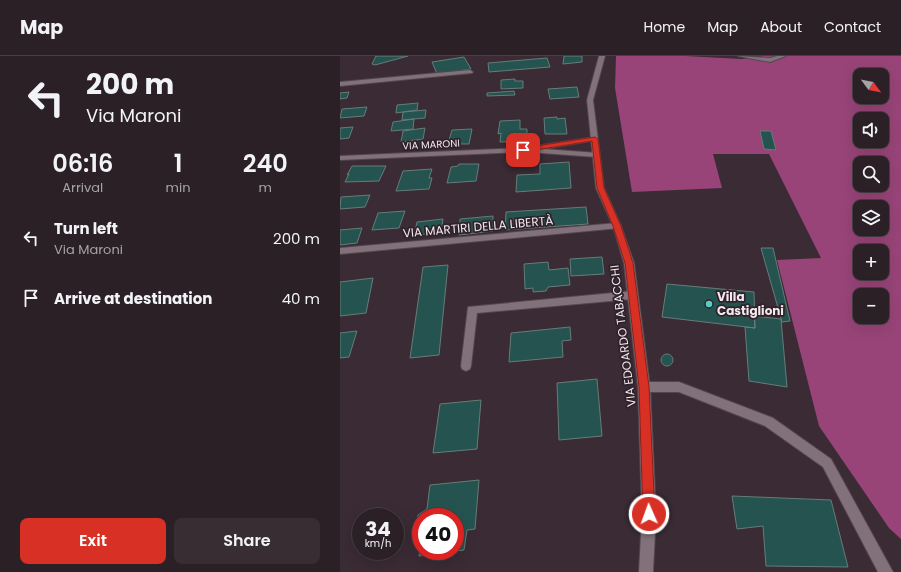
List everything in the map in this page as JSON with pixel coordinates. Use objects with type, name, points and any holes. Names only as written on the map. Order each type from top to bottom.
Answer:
[{"type":"street","name":"VIA EDOARDO TABACCHI","points":[[602,56],[590,100],[600,188],[617,226],[629,263],[644,387],[649,514],[646,572]]},
{"type":"street","points":[[741,56],[770,60],[783,56]]},
{"type":"street","points":[[340,84],[470,72]]},
{"type":"street","name":"VIA MARONI","points":[[340,158],[523,150],[595,139]]},
{"type":"street","name":"VIA MARONI","points":[[523,150],[596,155]]},
{"type":"street","name":"VIA MARTIRI DELLA LIBERTÀ","points":[[340,251],[617,226]]},
{"type":"street","points":[[466,366],[472,310],[633,296]]},
{"type":"street","points":[[644,387],[679,387],[769,422],[827,463],[886,572]]},
{"type":"shaded area","points":[[616,56],[685,56],[742,59],[763,56],[901,56],[901,539],[889,528],[819,426],[777,260],[821,258],[769,154],[713,154],[722,188],[632,192],[615,88]]},
{"type":"building","points":[[376,56],[408,56],[375,65],[372,64]]},
{"type":"building","points":[[564,56],[582,56],[582,62],[563,64]]},
{"type":"building","points":[[464,57],[471,69],[437,74],[432,62]]},
{"type":"building","points":[[547,58],[550,67],[489,72],[488,63]]},
{"type":"building","points":[[515,79],[515,81],[523,81],[523,88],[501,89],[501,80]]},
{"type":"building","points":[[577,87],[579,97],[550,99],[548,89]]},
{"type":"building","points":[[514,91],[515,95],[487,96],[487,93]]},
{"type":"building","points":[[349,92],[347,98],[340,99],[340,93]]},
{"type":"building","points":[[418,103],[417,110],[396,113],[397,105]]},
{"type":"building","points":[[367,107],[364,116],[340,118],[342,109]]},
{"type":"building","points":[[426,110],[425,118],[402,120],[403,112]]},
{"type":"building","points":[[557,117],[557,119],[565,118],[567,134],[545,134],[544,118]]},
{"type":"building","points":[[414,119],[413,129],[391,131],[393,122]]},
{"type":"building","points":[[520,120],[520,129],[527,129],[527,141],[500,142],[501,133],[498,134],[500,121]]},
{"type":"building","points":[[353,127],[349,138],[340,139],[340,128]]},
{"type":"building","points":[[425,128],[423,139],[401,142],[403,131]]},
{"type":"building","points":[[472,129],[469,144],[448,144],[452,130]]},
{"type":"building","points":[[760,131],[771,131],[776,150],[764,149]]},
{"type":"building","points":[[569,162],[571,188],[516,192],[517,175],[540,174],[540,164]]},
{"type":"building","points":[[459,164],[479,164],[476,181],[447,183],[451,167],[458,166]]},
{"type":"building","points":[[352,166],[386,166],[379,181],[345,182]]},
{"type":"building","points":[[432,169],[429,178],[432,178],[429,189],[396,191],[403,171]]},
{"type":"building","points":[[370,195],[365,207],[340,209],[341,197]]},
{"type":"building","points":[[586,207],[588,224],[505,230],[506,212]]},
{"type":"building","points":[[405,211],[399,228],[372,230],[378,213]]},
{"type":"building","points":[[493,216],[493,231],[459,235],[460,219]]},
{"type":"building","points":[[443,219],[441,233],[414,235],[417,222]]},
{"type":"building","points":[[362,228],[357,243],[340,245],[340,230]]},
{"type":"building","points":[[761,248],[773,248],[790,321],[782,322]]},
{"type":"building","points":[[602,257],[604,274],[571,276],[570,259]]},
{"type":"building","points":[[548,262],[549,270],[568,268],[570,285],[548,287],[546,291],[533,292],[533,288],[525,289],[524,264]]},
{"type":"building","points":[[448,265],[439,355],[410,358],[423,267]]},
{"type":"building","points":[[373,278],[366,313],[340,316],[340,282]]},
{"type":"building","name":"Villa Castiglioni","points":[[667,284],[754,292],[755,328],[662,317]]},
{"type":"building","points":[[754,316],[781,319],[787,387],[749,381],[745,327],[755,328]]},
{"type":"building","points":[[570,327],[571,340],[562,341],[563,357],[509,362],[511,333]]},
{"type":"building","points":[[357,331],[349,357],[340,358],[340,333]]},
{"type":"building","points":[[665,354],[669,354],[673,360],[669,366],[665,366],[661,362],[661,358]]},
{"type":"building","points":[[597,379],[602,436],[559,440],[557,383]]},
{"type":"building","points":[[481,400],[477,449],[433,453],[440,404]]},
{"type":"building","points":[[479,480],[475,529],[467,530],[464,550],[464,508],[427,508],[430,485]]},
{"type":"building","points":[[732,496],[831,500],[848,567],[766,566],[763,526],[737,529]]},
{"type":"place","name":"Villa Castiglioni","points":[[709,304]]},
{"type":"route","points":[[523,150],[595,139],[600,188],[617,226],[629,263],[644,387],[649,514]]}]
